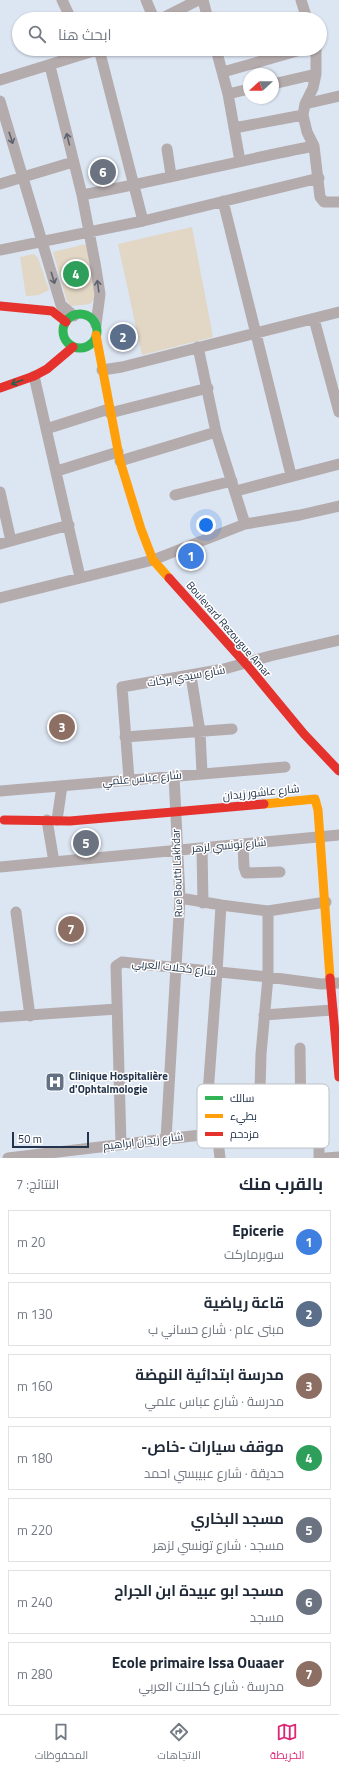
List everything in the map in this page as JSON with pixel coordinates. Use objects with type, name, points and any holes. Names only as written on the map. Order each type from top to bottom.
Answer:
[{"type":"main road","points":[[0,308],[52,311],[70,319],[84,315],[89,317],[96,330],[91,344],[77,347],[47,369],[34,376],[0,388]]},
{"type":"main road","points":[[0,308],[37,319]]},
{"type":"main road","points":[[64,333],[70,319]]},
{"type":"main road","points":[[51,323],[64,333],[67,341],[94,357],[102,370]]},
{"type":"main road","name":"Boulevard Rezougue Amar","points":[[96,330],[102,358],[102,370],[109,411],[119,456],[141,529],[153,560],[246,664],[304,734],[339,771]]},
{"type":"main road","name":"شارع عاشور زيدان","points":[[4,820],[70,821],[223,808],[313,798],[317,801],[319,836],[335,984],[332,1010],[339,1077]]},
{"type":"street","points":[[62,0],[67,12]]},
{"type":"street","points":[[146,0],[151,12]]},
{"type":"street","points":[[175,12],[198,0]]},
{"type":"street","points":[[203,0],[206,12]]},
{"type":"street","points":[[301,0],[305,12]]},
{"type":"street","points":[[0,80],[50,66],[75,56]]},
{"type":"street","points":[[101,56],[143,221]]},
{"type":"street","points":[[218,56],[228,94],[240,161]]},
{"type":"street","points":[[223,72],[279,56]]},
{"type":"street","points":[[316,56],[316,74],[313,88],[305,104],[304,115],[307,132],[314,146],[321,200],[329,203],[339,202]]},
{"type":"street","points":[[50,66],[82,194],[100,294],[96,330]]},
{"type":"street","points":[[279,83],[316,74]]},
{"type":"street","points":[[228,94],[243,90]]},
{"type":"street","points":[[305,104],[339,96]]},
{"type":"street","points":[[0,101],[24,177],[61,305],[70,319]]},
{"type":"street","points":[[234,128],[304,115]]},
{"type":"street","points":[[82,194],[133,185],[314,146]]},
{"type":"street","points":[[167,149],[171,176]]},
{"type":"street","points":[[0,184],[73,162]]},
{"type":"street","points":[[0,250],[42,240],[143,221],[319,178]]},
{"type":"street","points":[[223,201],[257,333],[291,475]]},
{"type":"street","points":[[102,370],[122,367],[339,312]]},
{"type":"street","points":[[314,319],[337,390],[339,412]]},
{"type":"street","points":[[198,347],[208,388],[216,432],[245,524]]},
{"type":"street","points":[[34,376],[57,471],[80,577]]},
{"type":"street","points":[[46,429],[109,411],[208,388]]},
{"type":"street","points":[[57,471],[216,432]]},
{"type":"street","points":[[175,495],[234,486],[339,464]]},
{"type":"street","points":[[0,492],[11,541]]},
{"type":"street","points":[[0,598],[153,560],[245,524],[300,515],[339,506]]},
{"type":"street","points":[[0,544],[69,525]]},
{"type":"street","name":"شارع سيدي بركات","points":[[129,779],[122,687],[191,676],[246,664],[270,656],[339,640]]},
{"type":"street","points":[[191,676],[200,732],[202,773]]},
{"type":"street","points":[[125,737],[232,729]]},
{"type":"street","name":"شارع عباس علمي","points":[[0,791],[285,767]]},
{"type":"street","name":"Rue Boutti Lakhdar","points":[[166,1138],[180,898],[174,776]]},
{"type":"street","points":[[54,862],[52,820],[62,786]]},
{"type":"street","name":"شارع تونسي لزهر","points":[[0,867],[339,835]]},
{"type":"street","points":[[243,844],[244,867],[246,873],[280,872]]},
{"type":"street","points":[[202,848],[203,902]]},
{"type":"street","points":[[180,898],[221,906],[268,910],[326,902]]},
{"type":"street","points":[[209,1084],[221,906]]},
{"type":"street","points":[[261,1084],[264,1015],[268,977],[268,910]]},
{"type":"street","points":[[16,912],[30,1016]]},
{"type":"street","name":"شارع كحلات العربي","points":[[121,1144],[116,966],[118,963],[122,962],[176,967],[335,984]]},
{"type":"street","points":[[0,1017],[30,1016],[118,1008]]},
{"type":"street","points":[[264,1015],[332,1010]]},
{"type":"street","points":[[300,1048],[300,1084]]},
{"type":"street","name":"شارع زيدان ابراهيم","points":[[8,1158],[197,1135]]},
{"type":"street","points":[[219,1148],[220,1158]]},
{"type":"street","points":[[319,1148],[319,1158]]},
{"type":"street","points":[[326,1158],[339,1156]]},
{"type":"shaded area","points":[[192,227],[213,337],[142,355],[118,244]]},
{"type":"shaded area","points":[[86,244],[96,297],[90,304],[71,306],[67,301],[53,252]]},
{"type":"shaded area","points":[[34,254],[38,258],[49,290],[39,295],[26,296],[20,257]]},
{"type":"traffic: fast","points":[[80,314],[92,319],[97,331],[92,343],[80,348],[68,343],[63,331],[68,319],[80,314]]},
{"type":"traffic: slow","points":[[96,335],[120,461],[141,529],[153,560],[169,578]]},
{"type":"traffic: slow","points":[[264,804],[315,799],[318,810],[330,978]]},
{"type":"traffic: jam","points":[[0,306],[52,311],[66,322]]},
{"type":"traffic: jam","points":[[0,388],[34,376],[47,369],[73,347]]},
{"type":"traffic: jam","points":[[169,578],[246,664],[304,734],[339,771]]},
{"type":"traffic: jam","points":[[4,820],[70,821],[264,804]]},
{"type":"traffic: jam","points":[[330,978],[339,1077]]},
{"type":"place","name":"مسجد ابو عبيدة ابن الجراح","points":[[103,172]]},
{"type":"place","name":"موقف سيارات -خاص-","points":[[76,274]]},
{"type":"place","name":"قاعة رياضية","points":[[123,337]]},
{"type":"place","name":"Epicerie","points":[[191,556]]},
{"type":"place","name":"مدرسة ابتدائية النهضة","points":[[62,727]]},
{"type":"place","name":"مسجد البخاري","points":[[86,843]]},
{"type":"place","name":"Ecole primaire Issa Ouaaer","points":[[71,929]]},
{"type":"place","name":"Clinique Hospitalière d'Ophtalmologie","points":[[55,1082]]}]
